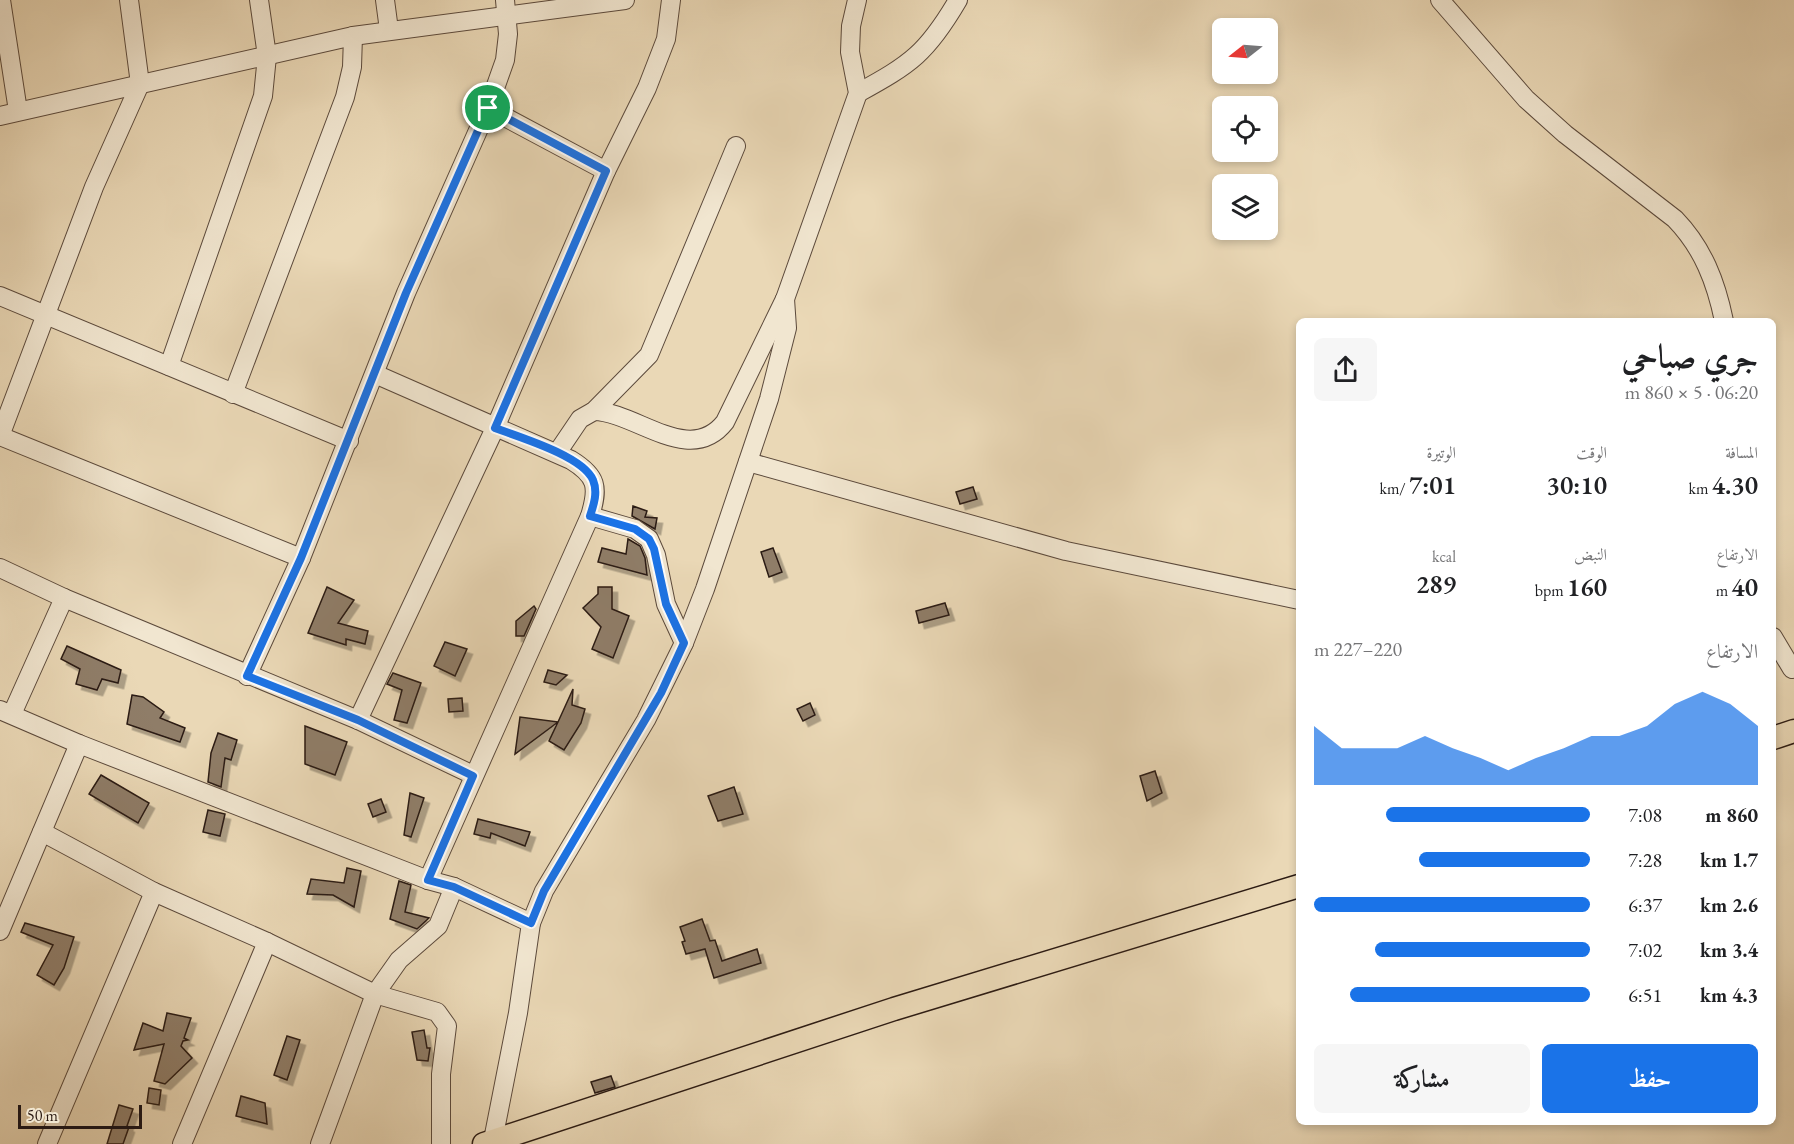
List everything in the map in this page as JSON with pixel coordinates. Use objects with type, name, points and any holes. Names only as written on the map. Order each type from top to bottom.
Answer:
[{"type":"main road","points":[[1776,737],[1794,731]]},
{"type":"main road","points":[[489,1142],[883,1013],[1296,887]]},
{"type":"street","points":[[1,0],[18,111]]},
{"type":"street","points":[[129,0],[140,84],[94,188],[0,436],[301,558]]},
{"type":"street","points":[[169,366],[263,96],[267,56],[259,0]]},
{"type":"street","points":[[385,0],[389,30]]},
{"type":"street","points":[[0,116],[353,36],[506,7],[625,0]]},
{"type":"street","points":[[358,720],[495,428],[606,171],[661,55],[669,22],[671,0]]},
{"type":"street","points":[[594,411],[684,439],[699,440],[713,435],[734,408],[785,299],[858,93],[850,52],[851,26],[857,0]]},
{"type":"street","points":[[858,93],[917,58],[940,30],[958,0]]},
{"type":"street","points":[[1440,0],[1526,99],[1565,134],[1675,219],[1687,231],[1713,278],[1723,318]]},
{"type":"street","points":[[247,676],[301,558],[433,230],[488,108],[505,60],[506,7]]},
{"type":"street","points":[[233,394],[345,97],[352,67],[353,36]]},
{"type":"street","points":[[488,108],[606,171]]},
{"type":"street","points":[[557,453],[580,419],[594,411],[649,354],[736,146]]},
{"type":"street","points":[[0,296],[46,313],[233,394],[349,441]]},
{"type":"street","points":[[489,1142],[518,1013],[531,923],[544,891],[651,711],[684,643],[748,462],[781,355],[787,328],[785,299]]},
{"type":"street","points":[[375,374],[557,453],[582,467],[593,480],[596,492],[590,516],[428,880]]},
{"type":"street","points":[[748,462],[1066,551],[1296,599]]},
{"type":"street","points":[[590,516],[635,529],[649,539],[654,549],[666,604],[684,643]]},
{"type":"street","points":[[0,568],[64,598],[247,676],[358,720],[473,776]]},
{"type":"street","points":[[64,598],[6,712],[79,744],[428,880],[454,887],[531,923]]},
{"type":"street","points":[[1776,642],[1793,669]]},
{"type":"street","points":[[1776,668],[1793,669]]},
{"type":"street","points":[[0,931],[79,744]]},
{"type":"street","points":[[42,832],[154,892],[267,942],[375,994],[437,1012],[447,1026],[441,1074],[441,1144]]},
{"type":"street","points":[[320,1144],[375,994],[399,960],[424,941],[438,926],[454,887]]},
{"type":"street","points":[[47,1144],[154,892]]},
{"type":"street","points":[[182,1144],[267,942]]},
{"type":"building","points":[[973,487],[977,499],[960,504],[956,492]]},
{"type":"building","points":[[633,506],[647,511],[645,517],[657,518],[655,529],[632,516]]},
{"type":"building","points":[[628,539],[640,546],[645,558],[647,575],[598,562],[602,548],[626,554]]},
{"type":"building","points":[[773,548],[782,572],[769,577],[761,552]]},
{"type":"building","points":[[327,587],[354,600],[338,623],[368,631],[365,644],[346,639],[346,645],[308,633]]},
{"type":"building","points":[[598,587],[612,587],[612,609],[629,616],[613,658],[592,649],[601,627],[583,608],[598,594]]},
{"type":"building","points":[[945,603],[949,615],[919,623],[916,611]]},
{"type":"building","points":[[534,606],[536,609],[524,636],[516,636],[516,621]]},
{"type":"building","points":[[445,642],[467,649],[455,676],[434,666]]},
{"type":"building","points":[[67,646],[121,670],[118,683],[102,679],[97,690],[76,684],[80,669],[61,659]]},
{"type":"building","points":[[548,670],[567,675],[556,685],[544,682]]},
{"type":"building","points":[[393,673],[421,683],[407,723],[394,720],[402,690],[387,684]]},
{"type":"building","points":[[573,689],[572,705],[585,709],[581,723],[564,750],[549,741]]},
{"type":"building","points":[[132,695],[143,697],[164,712],[160,718],[185,728],[180,742],[127,724]]},
{"type":"building","points":[[462,698],[463,711],[449,712],[448,699]]},
{"type":"building","points":[[810,703],[815,715],[803,721],[797,709]]},
{"type":"building","points":[[520,717],[558,722],[515,754]]},
{"type":"building","points":[[305,726],[347,742],[335,775],[305,764]]},
{"type":"building","points":[[218,733],[237,740],[231,760],[225,758],[221,787],[208,782],[211,753]]},
{"type":"building","points":[[1155,771],[1162,793],[1147,801],[1140,776]]},
{"type":"building","points":[[101,775],[149,803],[138,823],[89,794]]},
{"type":"building","points":[[734,787],[743,814],[718,821],[708,796]]},
{"type":"building","points":[[410,793],[424,798],[411,837],[404,835]]},
{"type":"building","points":[[381,799],[386,812],[373,817],[368,804]]},
{"type":"building","points":[[208,810],[225,814],[220,836],[203,832]]},
{"type":"building","points":[[478,819],[530,832],[525,846],[491,833],[490,838],[474,834]]},
{"type":"building","points":[[347,868],[361,871],[354,907],[333,895],[307,894],[311,879],[344,883]]},
{"type":"building","points":[[399,881],[411,885],[405,912],[429,918],[417,929],[390,919]]},
{"type":"building","points":[[702,919],[710,941],[715,940],[722,961],[757,949],[761,963],[714,978],[705,949],[686,954],[682,942],[685,941],[680,927]]},
{"type":"building","points":[[25,923],[74,937],[64,968],[54,985],[37,975],[53,945],[21,932]]},
{"type":"building","points":[[167,1013],[191,1018],[184,1038],[188,1040],[183,1041],[181,1046],[192,1058],[165,1084],[154,1081],[164,1044],[134,1050],[143,1023],[163,1031]]},
{"type":"building","points":[[424,1030],[427,1048],[430,1048],[428,1061],[417,1060],[412,1032]]},
{"type":"building","points":[[287,1036],[300,1040],[287,1080],[274,1075]]},
{"type":"building","points":[[611,1076],[615,1087],[595,1093],[591,1082]]},
{"type":"building","points":[[149,1088],[161,1090],[159,1105],[147,1103]]},
{"type":"building","points":[[241,1096],[265,1103],[267,1124],[236,1116]]},
{"type":"building","points":[[119,1105],[133,1109],[127,1126],[129,1127],[123,1144],[107,1144]]},
{"type":"route","points":[[488,108],[606,171],[495,428],[557,453],[582,467],[590,474],[596,492],[590,516],[645,534],[654,549],[666,604],[684,643],[661,693],[544,891],[531,923],[454,887],[428,880],[473,776],[358,720],[247,676],[301,558],[406,293],[488,108]]}]
